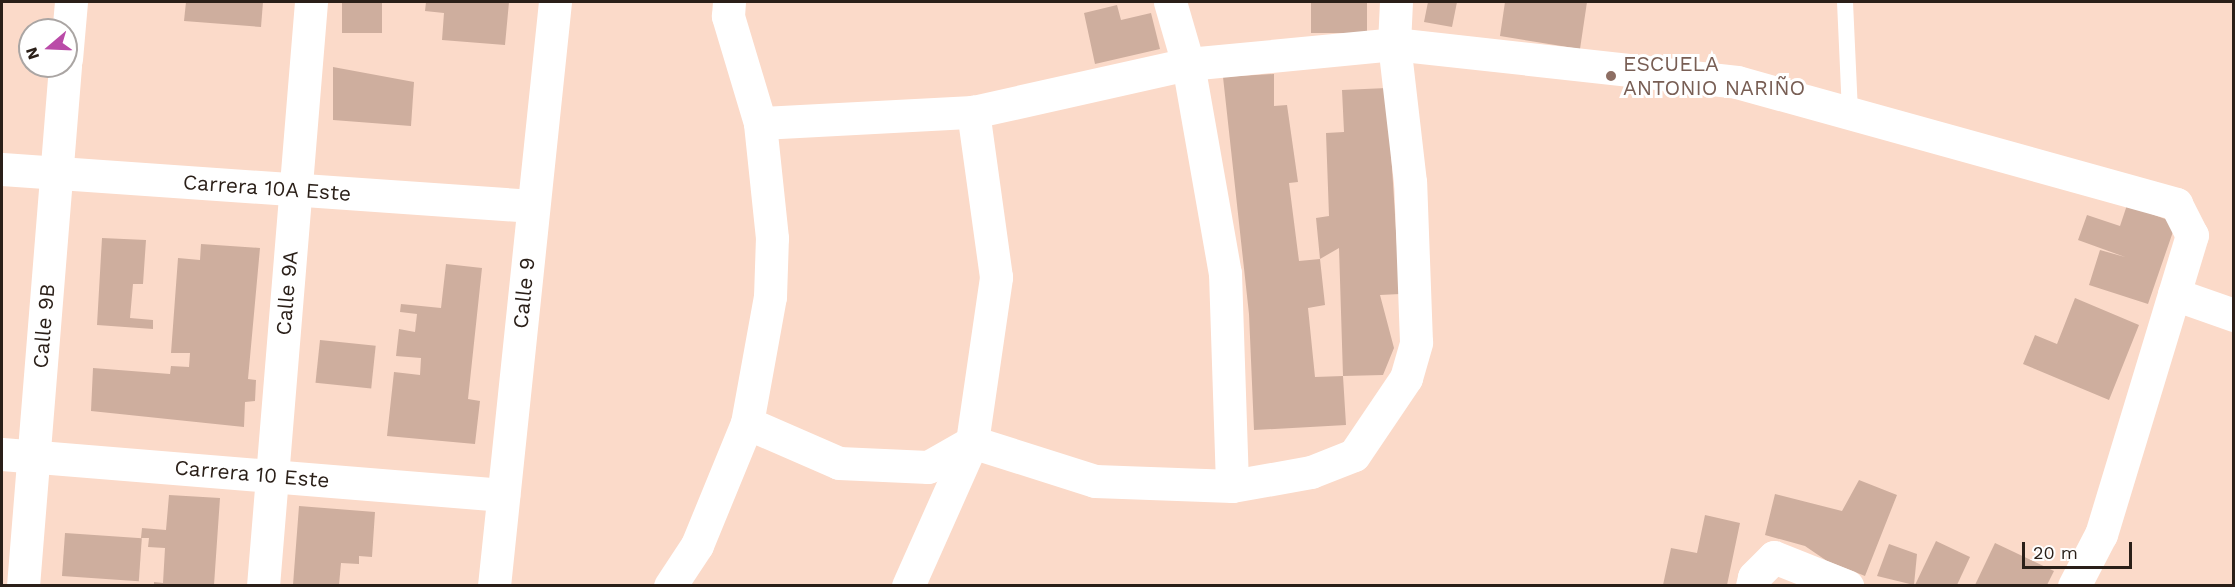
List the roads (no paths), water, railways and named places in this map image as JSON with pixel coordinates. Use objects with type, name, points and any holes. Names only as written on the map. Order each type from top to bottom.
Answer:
[{"type":"street","points":[[70,18],[71,2]]},
{"type":"street","name":"Calle 9A","points":[[263,585],[311,2]]},
{"type":"street","name":"Calle 9","points":[[494,585],[555,2]]},
{"type":"street","points":[[1170,2],[1188,64],[1225,273],[1232,486]]},
{"type":"street","points":[[747,423],[839,463],[928,467],[972,442],[1095,481],[1232,486],[1311,472],[1354,454],[1406,378],[1416,342],[1410,182],[1394,44],[1396,2]]},
{"type":"street","points":[[670,585],[697,545],[747,423],[770,297],[772,238],[760,123],[724,6]]},
{"type":"street","points":[[760,123],[974,112],[1188,64],[1394,44],[1737,82],[1850,111],[2176,204],[2192,235],[2101,534],[2074,585]]},
{"type":"street","name":"Calle 9B","points":[[23,585],[64,78]]},
{"type":"street","points":[[908,585],[972,442],[996,277],[974,112]]},
{"type":"street","name":"Carrera 10A Este","points":[[2,169],[533,206]]},
{"type":"street","points":[[2174,294],[2234,315]]},
{"type":"street","name":"Carrera 10 Este","points":[[2,454],[503,495]]},
{"type":"street","points":[[1752,585],[1754,577],[1774,557],[1847,585]]},
{"type":"lane","points":[[1845,2],[1850,111]]},
{"type":"place","name":"ESCUELA ANTONIO NARIÑO","points":[[1611,76]]}]
